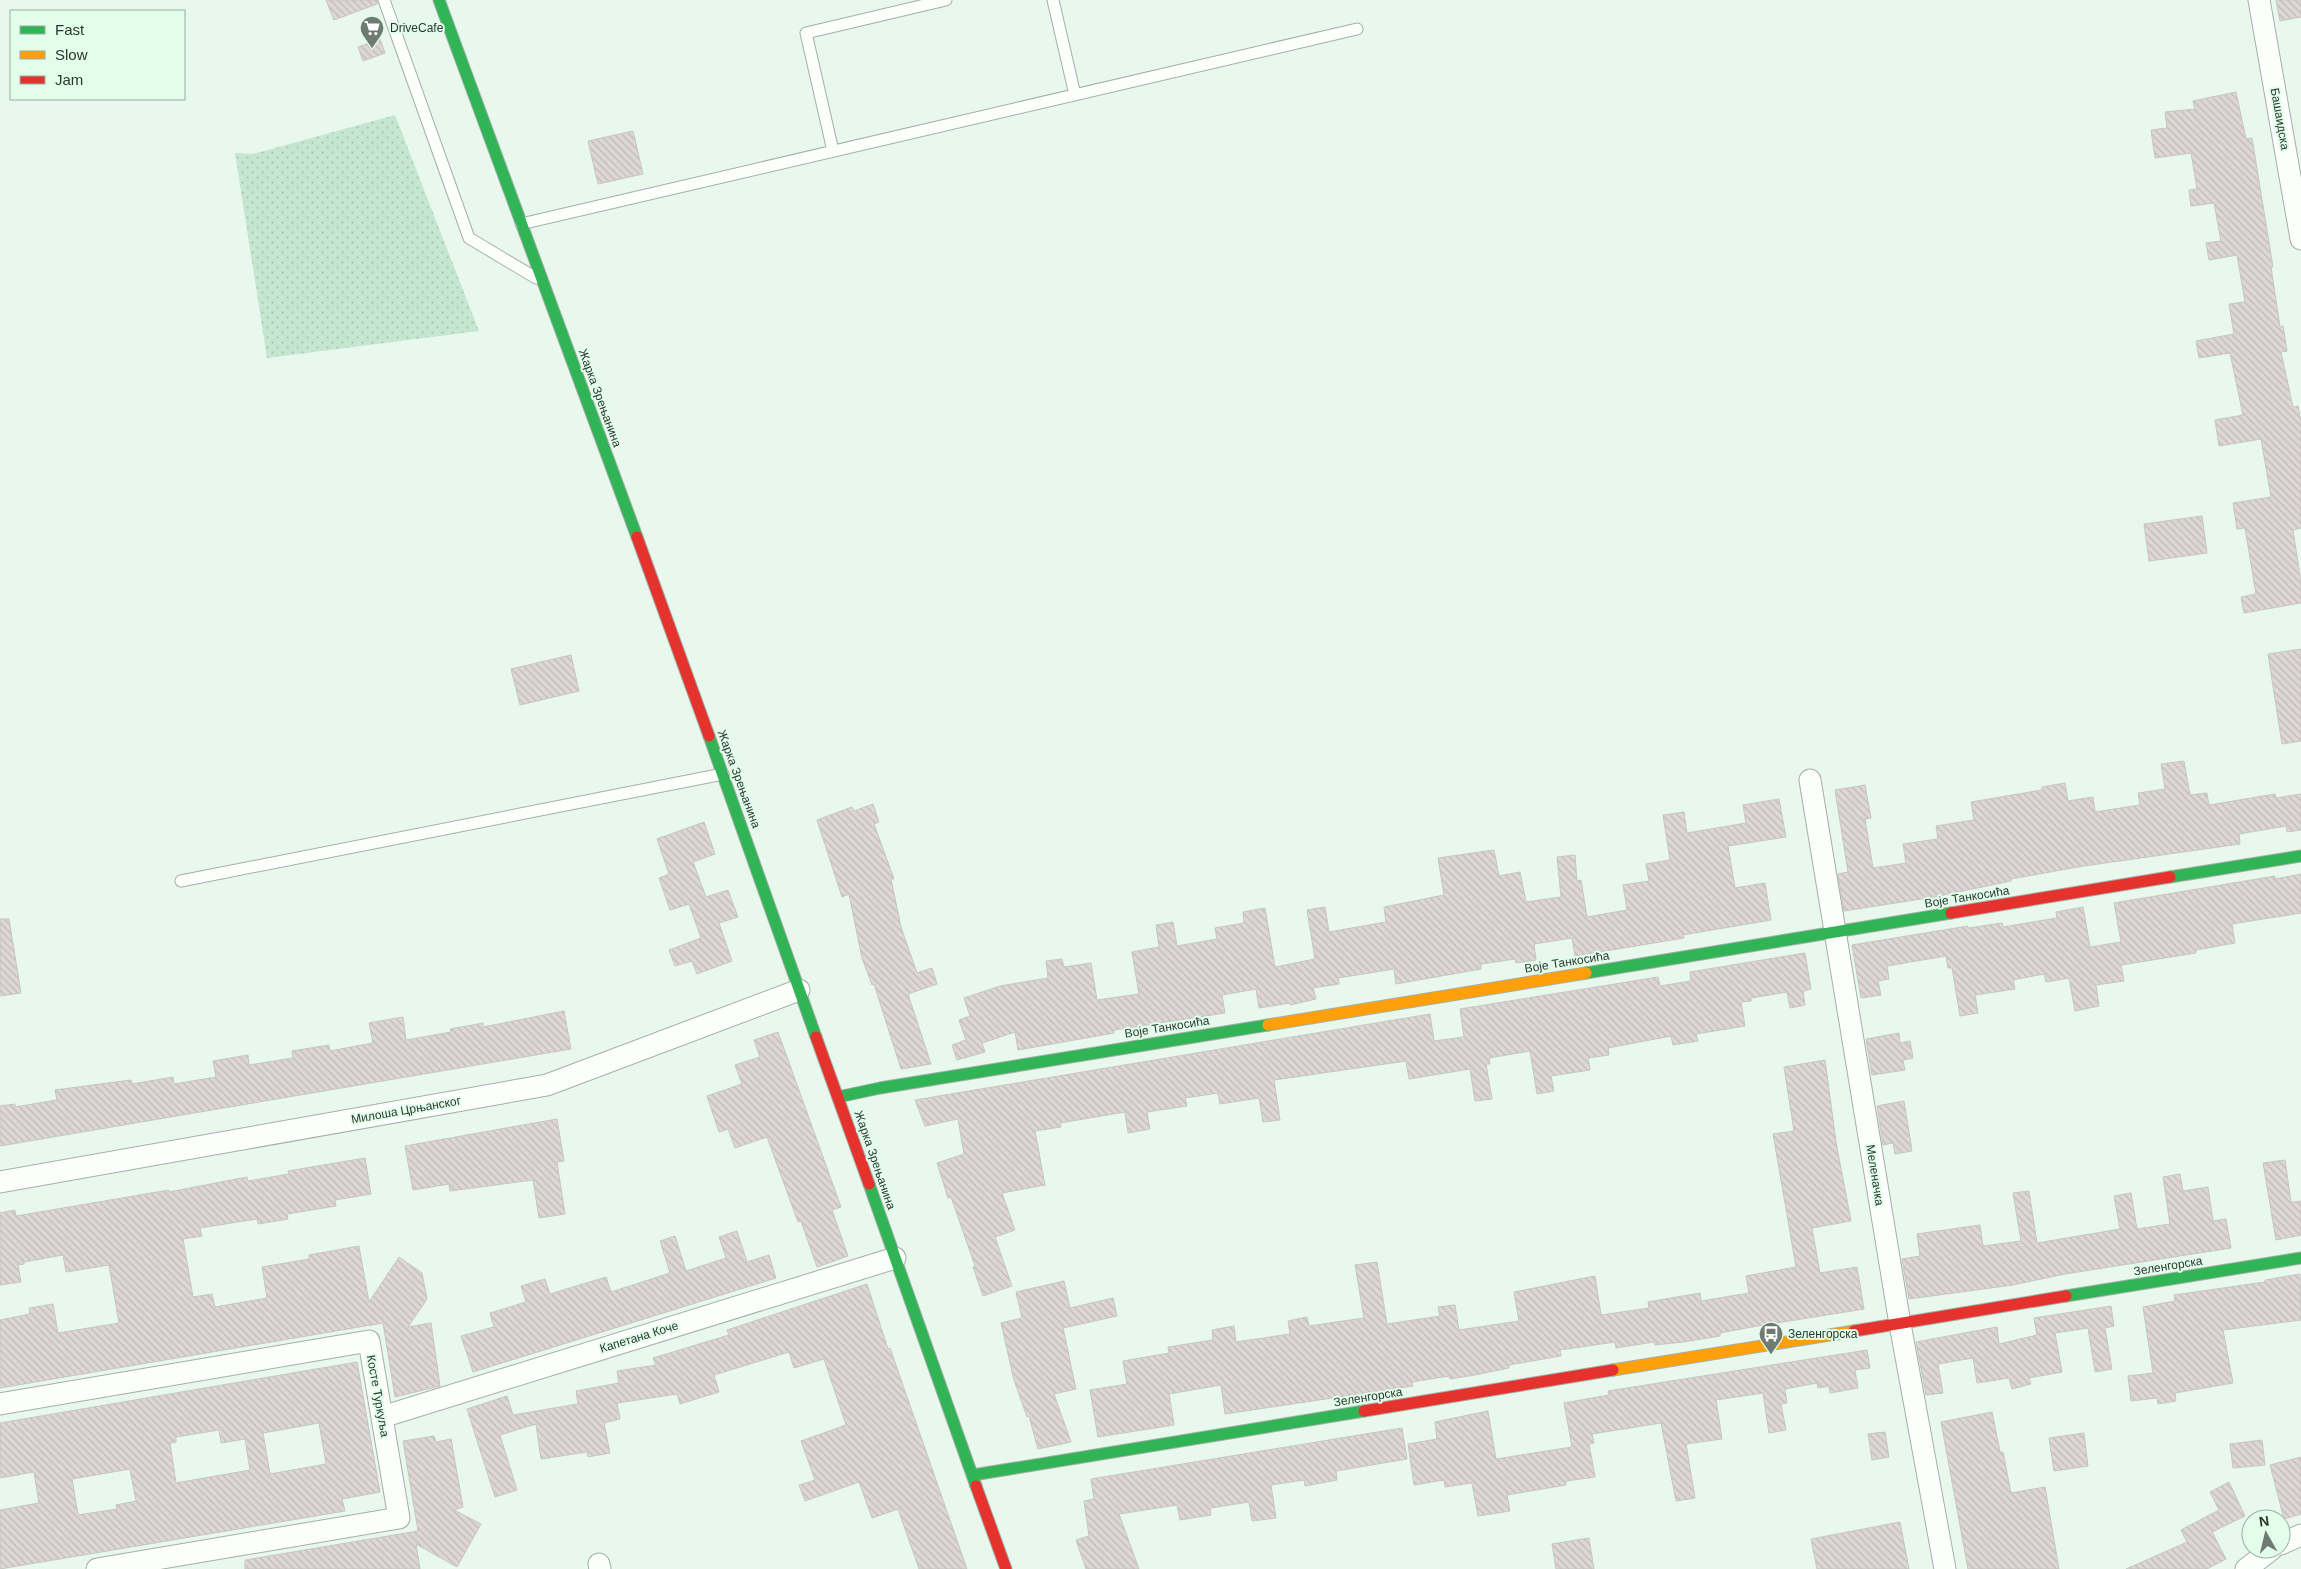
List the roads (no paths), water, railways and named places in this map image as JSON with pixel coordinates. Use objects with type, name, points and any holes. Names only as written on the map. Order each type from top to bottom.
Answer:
[{"type":"street","name":"Жарка Зрењанина","points":[[438,0],[723,774],[1006,1569]]},
{"type":"street","name":"Башаидска","points":[[2259,0],[2301,239]]},
{"type":"street","name":"Меленачка","points":[[1810,780],[1900,1324],[1945,1569]]},
{"type":"street","name":"Воје Танкосића","points":[[838,1097],[910,1083],[2301,856]]},
{"type":"street","name":"Милоша Црњанског","points":[[0,1182],[547,1085],[800,990]]},
{"type":"street","name":"Капетана Коче","points":[[382,1417],[895,1258]]},
{"type":"street","name":"Зеленгорска","points":[[973,1475],[2301,1258]]},
{"type":"street","name":"Косте Туркуља","points":[[0,1404],[369,1341],[399,1518],[97,1569]]},
{"type":"street","points":[[2246,1569],[2259,1559]]},
{"type":"lane","points":[[384,0],[469,238],[542,282]]},
{"type":"lane","points":[[834,151],[806,33],[946,0]]},
{"type":"lane","points":[[1053,0],[1075,95]]},
{"type":"lane","points":[[521,224],[1358,29]]},
{"type":"lane","points":[[181,880],[723,774]]},
{"type":"place","name":"DriveCafe","points":[[372,49]]},
{"type":"place","name":"Зеленгорска","points":[[1771,1355]]}]
